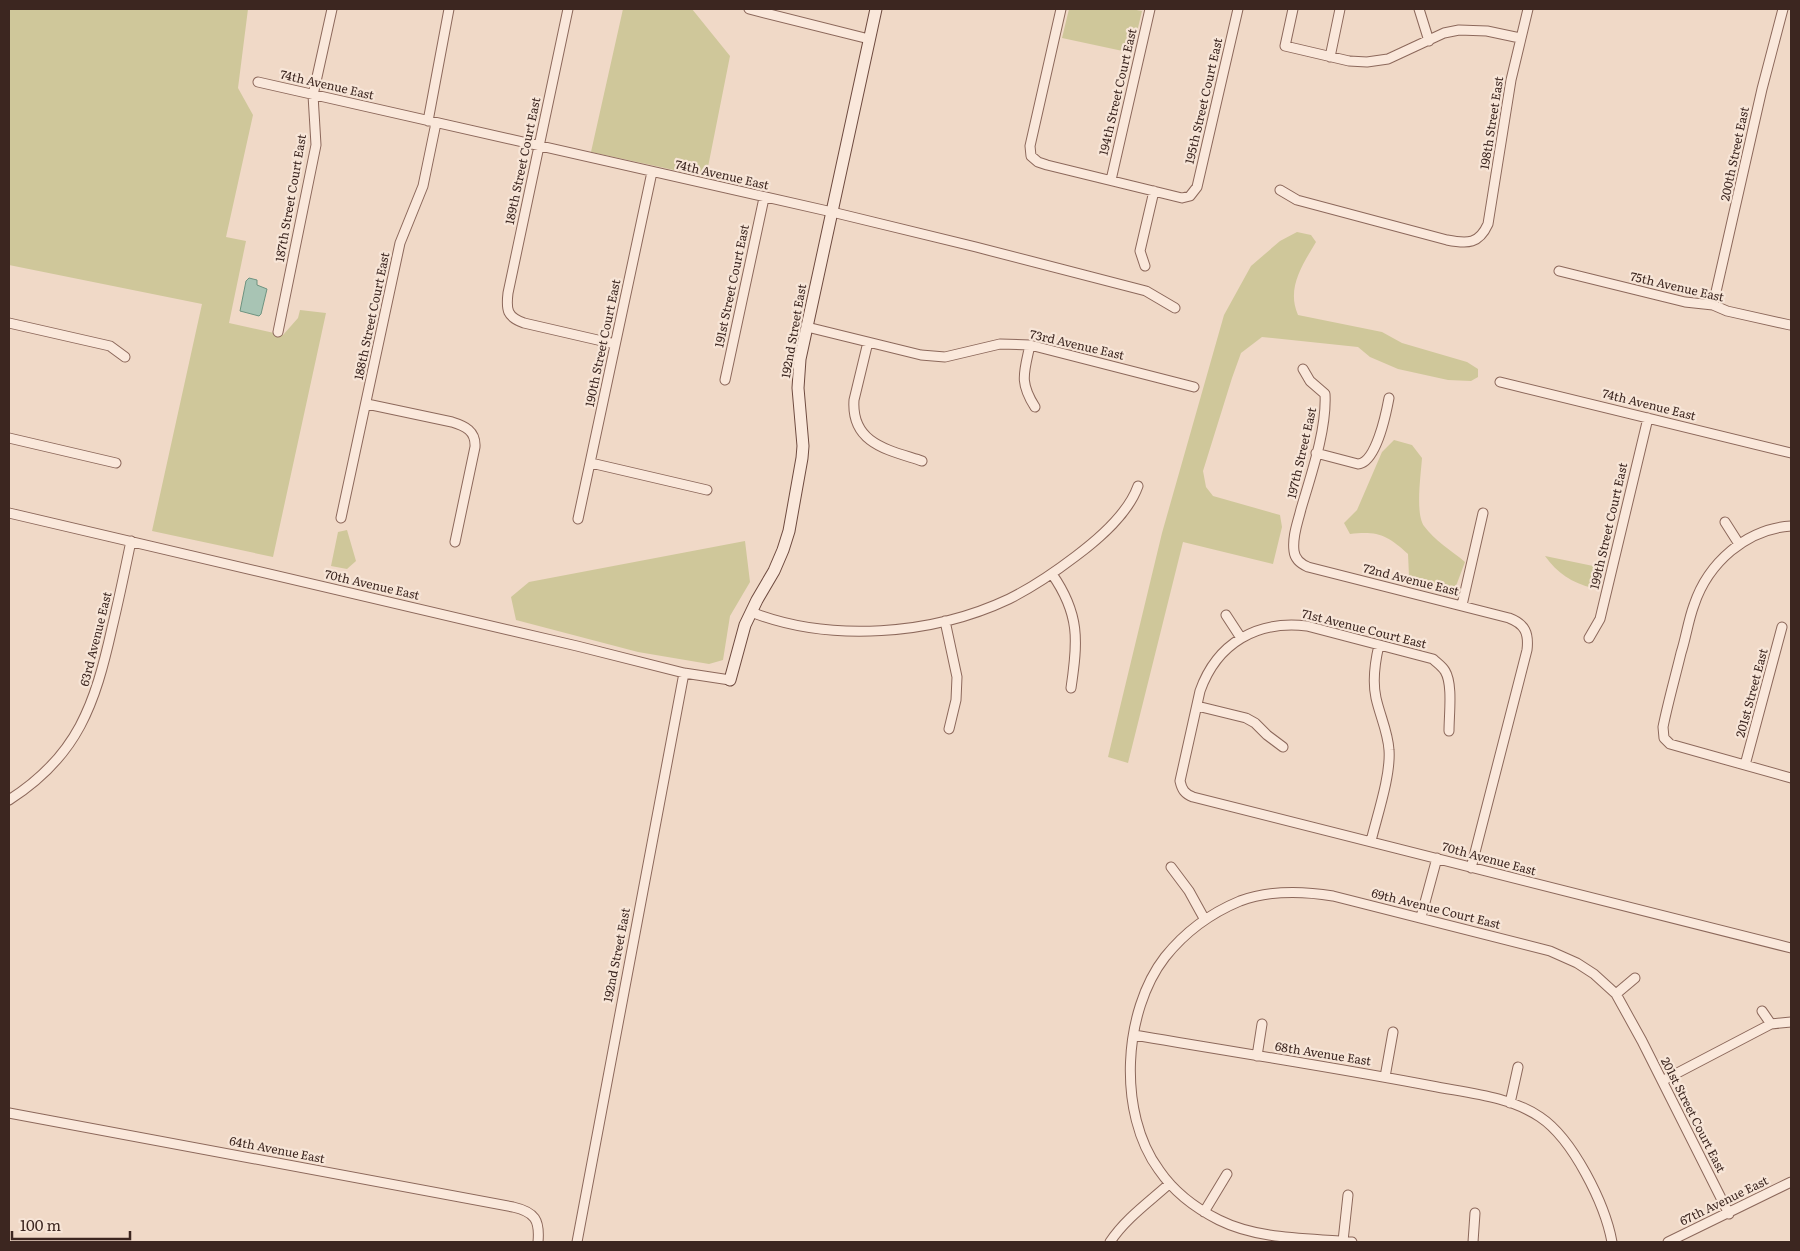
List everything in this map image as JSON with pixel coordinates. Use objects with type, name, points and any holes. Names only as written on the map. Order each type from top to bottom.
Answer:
[{"type":"street","name":"187th Street Court East","points":[[278,332],[316,145],[314,95],[332,9]]},
{"type":"street","name":"188th Street Court East","points":[[341,518],[367,404],[400,243],[423,186],[450,9]]},
{"type":"street","name":"189th Street Court East","points":[[568,9],[508,293],[508,312],[512,317],[524,323],[615,344]]},
{"type":"street","points":[[749,9],[869,39]]},
{"type":"street","name":"192nd Street East","points":[[730,680],[745,625],[774,571],[789,531],[800,474],[803,446],[798,388],[800,359],[876,9]]},
{"type":"street","points":[[1061,9],[1030,146],[1031,156],[1038,162],[1047,165],[1154,191],[1140,251],[1145,266]]},
{"type":"street","name":"194th Street Court East","points":[[1111,180],[1150,9]]},
{"type":"street","name":"195th Street Court East","points":[[1154,191],[1182,198],[1190,196],[1197,187],[1238,9]]},
{"type":"street","points":[[1293,9],[1285,46],[1349,61],[1367,62],[1388,59],[1444,33],[1459,30],[1487,31],[1520,38]]},
{"type":"street","points":[[1330,57],[1340,9]]},
{"type":"street","points":[[1419,9],[1429,41]]},
{"type":"street","name":"198th Street East","points":[[1280,190],[1297,200],[1447,240],[1462,243],[1471,242],[1478,238],[1483,234],[1488,224],[1511,80],[1528,9]]},
{"type":"street","name":"200th Street East","points":[[1713,305],[1762,89],[1783,9]]},
{"type":"street","name":"74th Avenue East","points":[[258,82],[832,212],[1146,291],[1175,308]]},
{"type":"street","name":"190th Street Court East","points":[[578,519],[652,172]]},
{"type":"street","name":"191st Street Court East","points":[[725,380],[764,198]]},
{"type":"street","name":"75th Avenue East","points":[[1559,270],[1685,302],[1713,305],[1727,311],[1790,325]]},
{"type":"street","points":[[9,323],[110,346],[125,357]]},
{"type":"street","name":"73rd Avenue East","points":[[807,327],[921,355],[939,357],[1000,344],[1030,345],[1194,387]]},
{"type":"street","points":[[868,342],[853,407],[858,425],[870,442],[922,461]]},
{"type":"street","points":[[1030,345],[1024,373],[1024,384],[1027,394],[1035,407]]},
{"type":"street","name":"197th Street East","points":[[1294,551],[1294,534],[1325,414],[1326,394],[1310,380],[1303,369]]},
{"type":"street","name":"74th Avenue East","points":[[1500,382],[1791,453]]},
{"type":"street","points":[[1316,453],[1363,464],[1375,446],[1389,398]]},
{"type":"street","points":[[367,404],[452,422],[469,429],[473,436],[474,446],[455,542]]},
{"type":"street","name":"199th Street Court East","points":[[1589,638],[1600,619],[1648,418]]},
{"type":"street","points":[[9,438],[116,463]]},
{"type":"street","points":[[591,463],[707,490]]},
{"type":"street","points":[[751,612],[806,626],[854,631],[897,629],[945,622],[983,610],[1010,598],[1052,574],[1091,545],[1133,499],[1138,486]]},
{"type":"street","points":[[1462,605],[1483,512]]},
{"type":"street","name":"70th Avenue East","points":[[9,513],[577,646],[684,673],[730,680]]},
{"type":"street","points":[[1725,522],[1739,544]]},
{"type":"street","points":[[1791,526],[1780,527],[1758,534],[1739,544],[1714,568],[1707,578],[1693,607],[1663,727],[1665,741],[1670,744],[1791,778]]},
{"type":"street","name":"63rd Avenue East","points":[[9,800],[30,786],[53,764],[72,740],[88,712],[104,666],[132,541]]},
{"type":"street","name":"72nd Avenue East","points":[[1294,551],[1298,560],[1308,567],[1509,618],[1522,625],[1526,631],[1528,640],[1527,650],[1471,868]]},
{"type":"street","points":[[1052,574],[1064,594],[1074,618],[1077,652],[1071,688]]},
{"type":"street","points":[[1226,615],[1240,638]]},
{"type":"street","points":[[945,622],[957,677],[956,700],[949,729]]},
{"type":"street","name":"71st Avenue Court East","points":[[1182,789],[1180,781],[1205,677],[1221,654],[1240,638],[1264,627],[1293,624],[1307,626],[1433,659],[1446,672],[1450,688],[1449,731]]},
{"type":"street","name":"201st Street East","points":[[1745,765],[1782,627]]},
{"type":"street","points":[[1371,841],[1390,754],[1387,730],[1375,689],[1375,665],[1379,645]]},
{"type":"street","name":"192nd Street East","points":[[577,1242],[684,673]]},
{"type":"street","points":[[1197,706],[1246,718],[1255,723],[1283,747]]},
{"type":"street","name":"70th Avenue East","points":[[1182,789],[1187,794],[1219,804],[1791,948]]},
{"type":"street","points":[[1421,917],[1437,858]]},
{"type":"street","points":[[1171,867],[1189,891],[1205,920],[1182,938],[1165,957],[1151,979],[1137,1017],[1130,1069],[1135,1115],[1148,1152],[1169,1184],[1204,1212],[1233,1226],[1257,1233],[1348,1242],[1348,1195]]},
{"type":"street","name":"69th Avenue Court East","points":[[1205,920],[1220,910],[1241,901],[1267,894],[1289,892],[1333,896],[1421,917],[1566,957],[1594,974],[1616,994],[1634,1027]]},
{"type":"street","points":[[1616,994],[1635,978]]},
{"type":"street","points":[[1762,1011],[1771,1024]]},
{"type":"street","points":[[1662,1081],[1771,1024],[1791,1022]]},
{"type":"street","name":"68th Avenue East","points":[[1257,1056],[1262,1024]]},
{"type":"street","name":"201st Street Court East","points":[[1634,1027],[1729,1214]]},
{"type":"street","name":"68th Avenue East","points":[[1385,1077],[1394,1032]]},
{"type":"street","name":"68th Avenue East","points":[[1134,1035],[1385,1077],[1496,1099],[1532,1112],[1552,1125],[1567,1142],[1580,1163],[1604,1211],[1612,1242]]},
{"type":"street","points":[[1510,1103],[1518,1067]]},
{"type":"street","name":"64th Avenue East","points":[[9,1113],[513,1207],[524,1210],[536,1220],[540,1229],[538,1242]]},
{"type":"street","points":[[1204,1212],[1227,1174]]},
{"type":"street","name":"67th Avenue East","points":[[1668,1242],[1683,1239],[1791,1182]]},
{"type":"street","points":[[1110,1242],[1129,1220],[1169,1184]]},
{"type":"street","points":[[1473,1242],[1475,1213]]},
{"type":"shaded area","points":[[9,9],[248,9],[238,88],[253,115],[226,237],[246,241],[229,323],[283,335],[298,318],[300,310],[326,313],[273,557],[152,531],[202,304],[9,265]]},
{"type":"shaded area","points":[[623,9],[692,9],[730,56],[706,177],[591,152]]},
{"type":"shaded area","points":[[1069,9],[1131,9],[1142,11],[1132,53],[1062,38]]},
{"type":"shaded area","points":[[1297,232],[1311,235],[1316,242],[1301,268],[1295,286],[1295,305],[1298,315],[1382,332],[1402,343],[1467,362],[1478,369],[1478,377],[1471,381],[1448,380],[1398,369],[1370,357],[1358,347],[1262,337],[1241,353],[1203,471],[1206,487],[1213,496],[1280,515],[1282,527],[1273,564],[1183,542],[1128,763],[1108,757],[1162,533],[1224,315],[1251,266],[1280,241]]},
{"type":"shaded area","points":[[249,278],[257,280],[257,285],[267,289],[259,316],[240,311],[246,281]]},
{"type":"shaded area","points":[[1394,440],[1412,445],[1422,458],[1419,503],[1421,520],[1424,526],[1438,541],[1465,562],[1453,594],[1448,596],[1417,585],[1409,576],[1408,554],[1394,542],[1375,534],[1350,534],[1344,523],[1357,510],[1382,452]]},
{"type":"shaded area","points":[[347,530],[356,561],[347,569],[331,566],[338,532]]},
{"type":"shaded area","points":[[745,541],[750,582],[730,616],[723,660],[709,664],[638,652],[516,620],[511,597],[529,582]]},
{"type":"shaded area","points":[[1545,556],[1598,567],[1593,588],[1578,583],[1566,576]]}]
